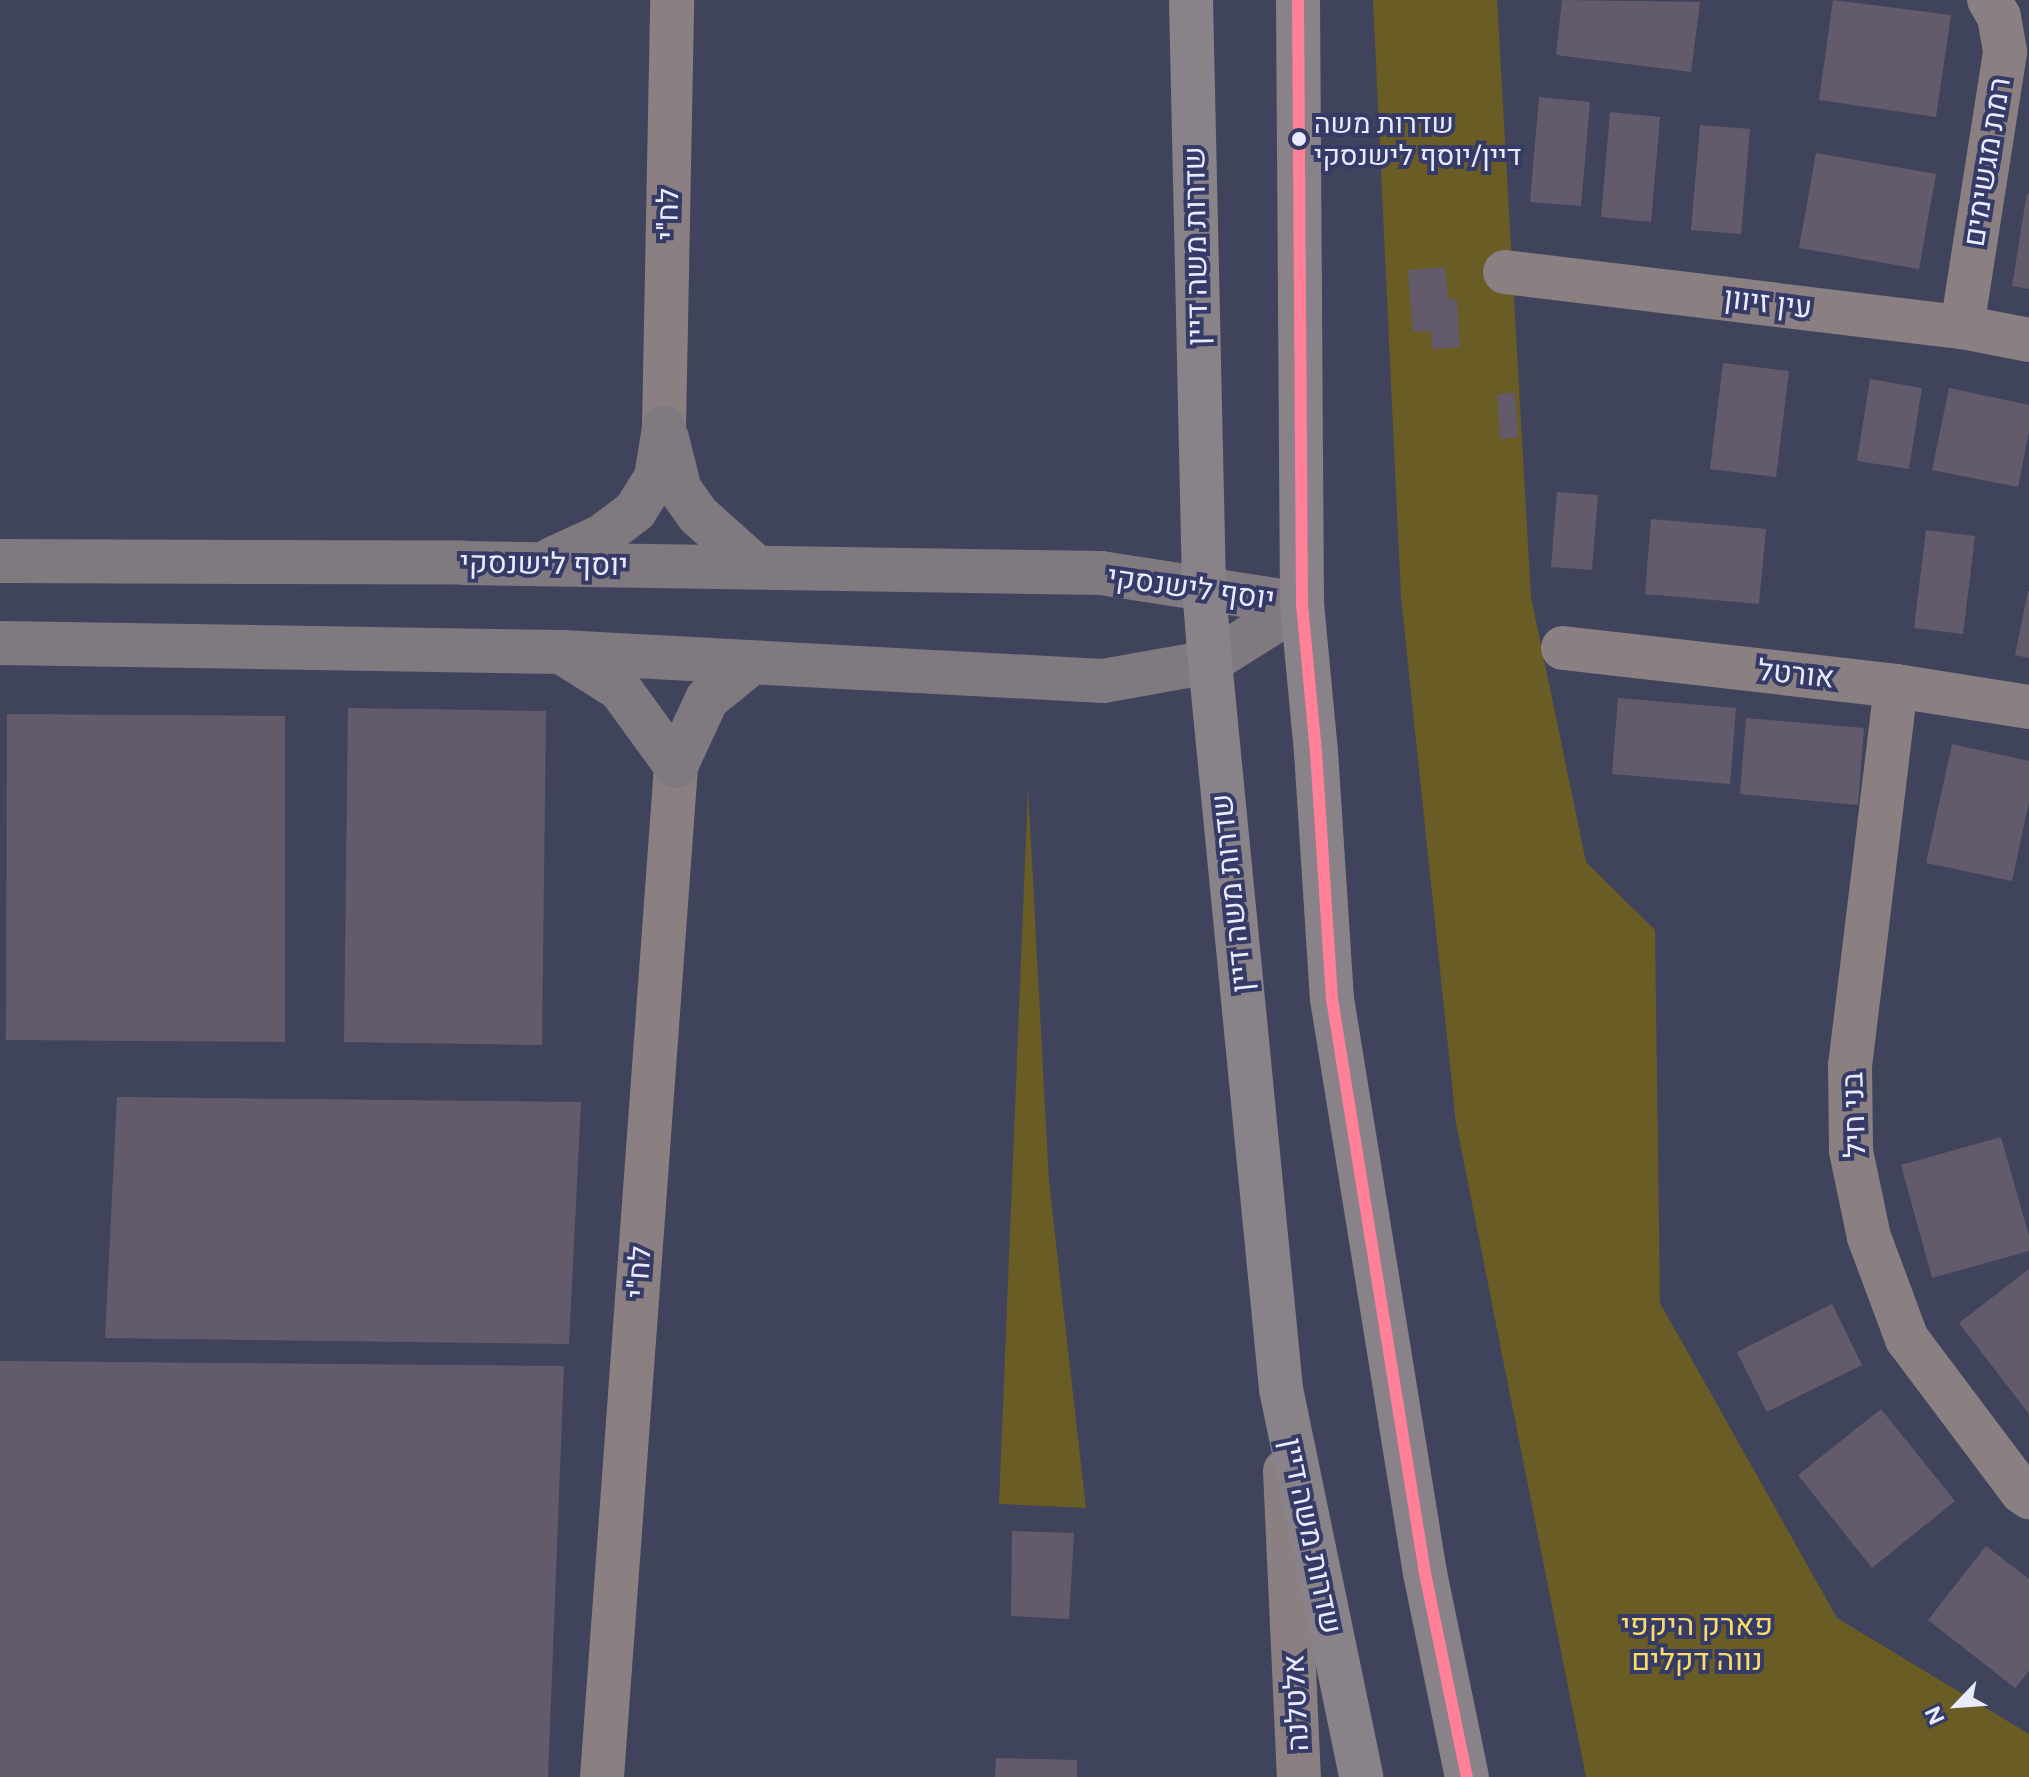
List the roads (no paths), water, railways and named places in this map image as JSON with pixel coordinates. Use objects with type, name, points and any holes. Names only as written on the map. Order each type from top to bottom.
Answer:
[{"type":"main road","name":"שדרות משה דיין","points":[[1191,0],[1204,588],[1210,662],[1281,1389],[1361,1777]]},
{"type":"main road","points":[[1298,0],[1302,604],[1316,752],[1332,999],[1425,1573],[1467,1777]]},
{"type":"main road","points":[[543,564],[602,536],[635,511],[656,477],[664,428]]},
{"type":"main road","points":[[664,428],[680,490],[698,515],[755,566]]},
{"type":"main road","name":"יוסף לישנסקי","points":[[0,561],[755,566],[1101,573],[1302,604]]},
{"type":"main road","name":"יוסף לישנסקי","points":[[0,643],[561,652],[1103,681],[1210,662],[1302,604]]},
{"type":"main road","points":[[561,652],[620,689],[676,766],[707,699],[750,664]]},
{"type":"street","name":"לח\"י","points":[[664,428],[672,0]]},
{"type":"street","name":"רמת מגשימים","points":[[1962,327],[2005,51],[1999,17],[1989,0]]},
{"type":"street","name":"עין זיוון","points":[[1505,272],[1962,327],[2029,340]]},
{"type":"street","name":"אורטל","points":[[1563,648],[1896,686],[2029,707]]},
{"type":"street","name":"בני חיל","points":[[1896,686],[1850,1065],[1851,1151],[1869,1237],[1907,1339],[2022,1492],[2029,1497]]},
{"type":"street","name":"לח\"י","points":[[602,1777],[676,766]]},
{"type":"street","name":"אלטלנה","points":[[1281,1389],[1299,1777]]},
{"type":"place","name":"שדרות משה דיין/יוסף לישנסקי","points":[[1299,139]]},
{"type":"park label","name":"פארק היקפי נווה דקלים","points":[[1697,1642]]}]
